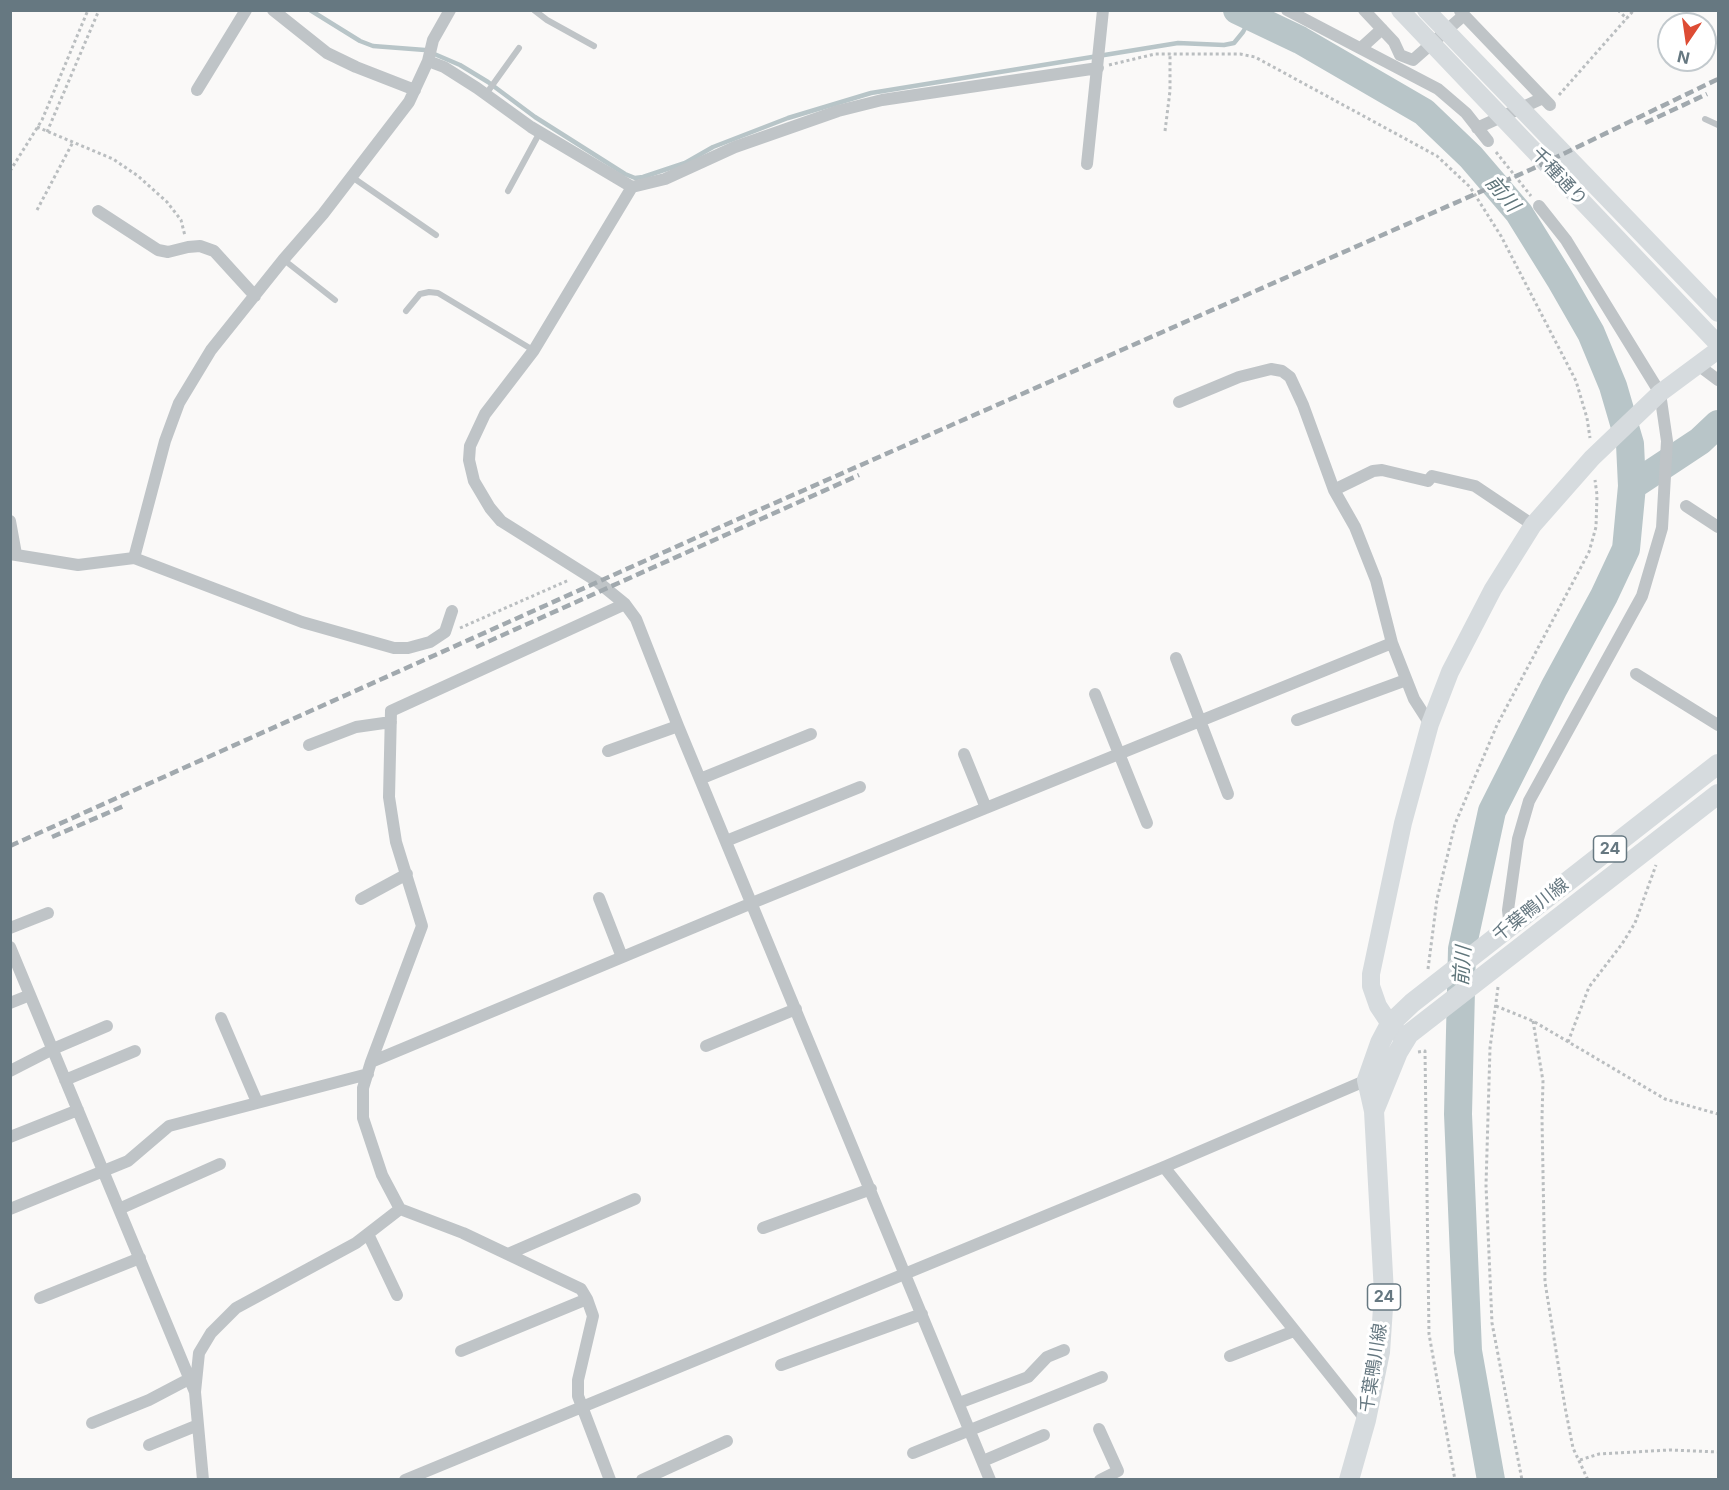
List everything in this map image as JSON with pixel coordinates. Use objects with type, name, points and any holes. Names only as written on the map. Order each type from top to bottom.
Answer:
[{"type":"main road","name":"千葉鴨川線","points":[[1349,1479],[1366,1420],[1380,1352],[1384,1293],[1374,1111],[1368,1080],[1380,1043],[1390,1024],[1400,1013],[1719,764]]},
{"type":"main road","name":"千葉鴨川線","points":[[1374,1111],[1424,1021],[1719,794]]},
{"type":"street","points":[[197,90],[246,10]]},
{"type":"street","points":[[273,10],[327,52],[356,67],[415,90]]},
{"type":"street","points":[[134,558],[165,441],[179,403],[211,350],[323,214],[409,102],[450,10]]},
{"type":"street","points":[[1087,164],[1103,10]]},
{"type":"street","points":[[1287,10],[1438,89],[1466,113],[1488,141]]},
{"type":"street","points":[[1364,10],[1394,42],[1400,55],[1413,60],[1461,13],[1546,102],[1477,128]]},
{"type":"street","name":"千種通り","points":[[1400,10],[1719,344]]},
{"type":"street","name":"千種通り","points":[[1426,10],[1719,313]]},
{"type":"street","points":[[1361,48],[1382,29]]},
{"type":"street","points":[[428,61],[444,67],[540,132],[632,187],[664,179],[735,147],[838,111],[882,100],[1098,66]]},
{"type":"street","points":[[632,187],[534,350],[484,414],[470,446],[469,460],[474,481],[490,508],[501,521],[598,582],[625,604],[636,618],[700,780],[990,1479]]},
{"type":"street","points":[[1508,928],[1508,910],[1518,839],[1529,801],[1642,596],[1662,528],[1667,441],[1660,393],[1566,240],[1539,206]]},
{"type":"street","points":[[98,211],[158,250],[168,252],[200,246],[214,251],[255,296]]},
{"type":"street","points":[[1410,1046],[1390,1024],[1375,998],[1371,986],[1371,974],[1403,823],[1430,724],[1450,672],[1493,589],[1533,525],[1592,458],[1660,393],[1719,350]]},
{"type":"street","points":[[1698,365],[1719,381]]},
{"type":"street","points":[[1179,402],[1239,377],[1270,369],[1282,371],[1290,377],[1303,405],[1334,490],[1355,527],[1376,580],[1392,643],[1406,680],[1414,699],[1430,724]]},
{"type":"street","points":[[1334,490],[1373,471],[1382,470],[1428,481],[1432,476],[1475,486],[1533,525]]},
{"type":"street","points":[[1686,506],[1719,527]]},
{"type":"street","points":[[10,521],[13,554],[78,565],[134,558],[302,622],[394,648],[408,648],[430,642],[445,632],[452,611]]},
{"type":"street","points":[[609,1479],[578,1396],[578,1380],[593,1316],[581,1289],[463,1233],[400,1209],[382,1175],[363,1118],[363,1089],[422,927],[396,842],[389,797],[391,711],[625,604]]},
{"type":"street","points":[[10,1209],[128,1161],[169,1126],[370,1068],[622,957],[1392,643]]},
{"type":"street","points":[[1176,658],[1228,794]]},
{"type":"street","points":[[1636,674],[1718,722]]},
{"type":"street","points":[[1297,720],[1406,680]]},
{"type":"street","points":[[1095,694],[1147,823]]},
{"type":"street","points":[[309,745],[356,727],[391,722]]},
{"type":"street","points":[[608,751],[678,726]]},
{"type":"street","points":[[700,780],[811,734]]},
{"type":"street","points":[[964,754],[986,808]]},
{"type":"street","points":[[726,841],[860,787]]},
{"type":"street","points":[[361,898],[406,874]]},
{"type":"street","points":[[599,898],[622,957]]},
{"type":"street","points":[[10,928],[48,913]]},
{"type":"street","points":[[10,947],[195,1392]]},
{"type":"street","points":[[10,1004],[30,995]]},
{"type":"street","points":[[706,1046],[796,1009]]},
{"type":"street","points":[[221,1018],[257,1102]]},
{"type":"street","points":[[10,1071],[53,1049],[107,1026]]},
{"type":"street","points":[[66,1080],[135,1051]]},
{"type":"street","points":[[405,1479],[906,1274],[1368,1080]]},
{"type":"street","points":[[10,1137],[78,1110]]},
{"type":"street","points":[[119,1209],[220,1164]]},
{"type":"street","points":[[1164,1167],[1366,1420]]},
{"type":"street","points":[[763,1228],[870,1189]]},
{"type":"street","points":[[508,1254],[635,1200]]},
{"type":"street","points":[[203,1479],[195,1392],[199,1353],[211,1333],[236,1308],[356,1243],[400,1209]]},
{"type":"street","points":[[368,1234],[397,1295]]},
{"type":"street","points":[[40,1298],[140,1258]]},
{"type":"street","points":[[461,1351],[587,1299]]},
{"type":"street","points":[[781,1365],[922,1314]]},
{"type":"street","points":[[1230,1356],[1294,1331]]},
{"type":"street","points":[[959,1403],[1028,1377],[1047,1357],[1064,1350]]},
{"type":"street","points":[[913,1453],[1102,1377]]},
{"type":"street","points":[[92,1422],[148,1400],[189,1379]]},
{"type":"street","points":[[149,1445],[198,1425]]},
{"type":"street","points":[[1099,1429],[1118,1471],[1100,1479]]},
{"type":"street","points":[[983,1461],[1044,1435]]},
{"type":"street","points":[[642,1479],[727,1441]]},
{"type":"lane","points":[[534,10],[547,20],[594,46]]},
{"type":"lane","points":[[486,94],[519,48]]},
{"type":"lane","points":[[1705,119],[1719,125]]},
{"type":"lane","points":[[508,191],[540,132]]},
{"type":"lane","points":[[352,177],[436,235]]},
{"type":"lane","points":[[283,260],[335,300]]},
{"type":"lane","points":[[406,311],[420,294],[438,293],[534,350]]},
{"type":"path","points":[[10,171],[37,128],[88,10]]},
{"type":"path","points":[[47,132],[99,10]]},
{"type":"path","points":[[1618,10],[1627,19]]},
{"type":"path","points":[[1546,102],[1634,10]]},
{"type":"path","points":[[1098,66],[1170,53],[1240,54],[1255,57],[1437,156],[1470,187],[1501,236],[1576,381],[1587,418],[1597,495],[1596,527],[1589,552],[1497,725],[1455,824],[1437,899],[1428,969]]},
{"type":"path","points":[[1166,131],[1170,91],[1170,53]]},
{"type":"path","points":[[37,128],[112,159],[138,176],[167,202],[182,220],[188,247]]},
{"type":"path","points":[[1488,141],[1539,206]]},
{"type":"path","points":[[37,210],[73,142]]},
{"type":"path","points":[[445,632],[456,630],[584,573]]},
{"type":"path","points":[[1568,1042],[1589,987],[1635,923],[1659,857],[1652,846]]},
{"type":"path","points":[[1495,966],[1500,975],[1490,1048],[1486,1185],[1492,1323],[1522,1479]]},
{"type":"path","points":[[1496,1006],[1533,1021],[1665,1099],[1719,1114]]},
{"type":"path","points":[[1533,1021],[1543,1081],[1545,1282],[1573,1448],[1588,1479]]},
{"type":"path","points":[[1410,1046],[1425,1051],[1429,1334],[1455,1479]]},
{"type":"path","points":[[1580,1460],[1599,1454],[1658,1451],[1719,1452]]},
{"type":"waterway","points":[[310,10],[360,41],[373,46],[425,50],[460,65],[488,82],[535,117],[635,178],[685,163],[713,147],[788,118],[871,93],[1178,43],[1224,45],[1234,43],[1251,17]]},
{"type":"waterway","name":"前川","points":[[1237,10],[1300,40],[1424,112],[1471,157],[1519,213],[1591,333],[1613,386],[1630,444],[1632,486],[1626,549],[1604,596],[1554,688],[1492,811],[1462,949],[1458,1114],[1468,1351],[1491,1480]]},
{"type":"waterway","name":"前川","points":[[1632,486],[1700,441],[1718,424]]},
{"type":"railway","points":[[10,846],[709,532],[1532,169],[1718,79]]},
{"type":"railway","points":[[1645,123],[1707,94]]},
{"type":"railway","points":[[476,647],[859,475]]},
{"type":"railway","points":[[52,837],[126,805]]}]
